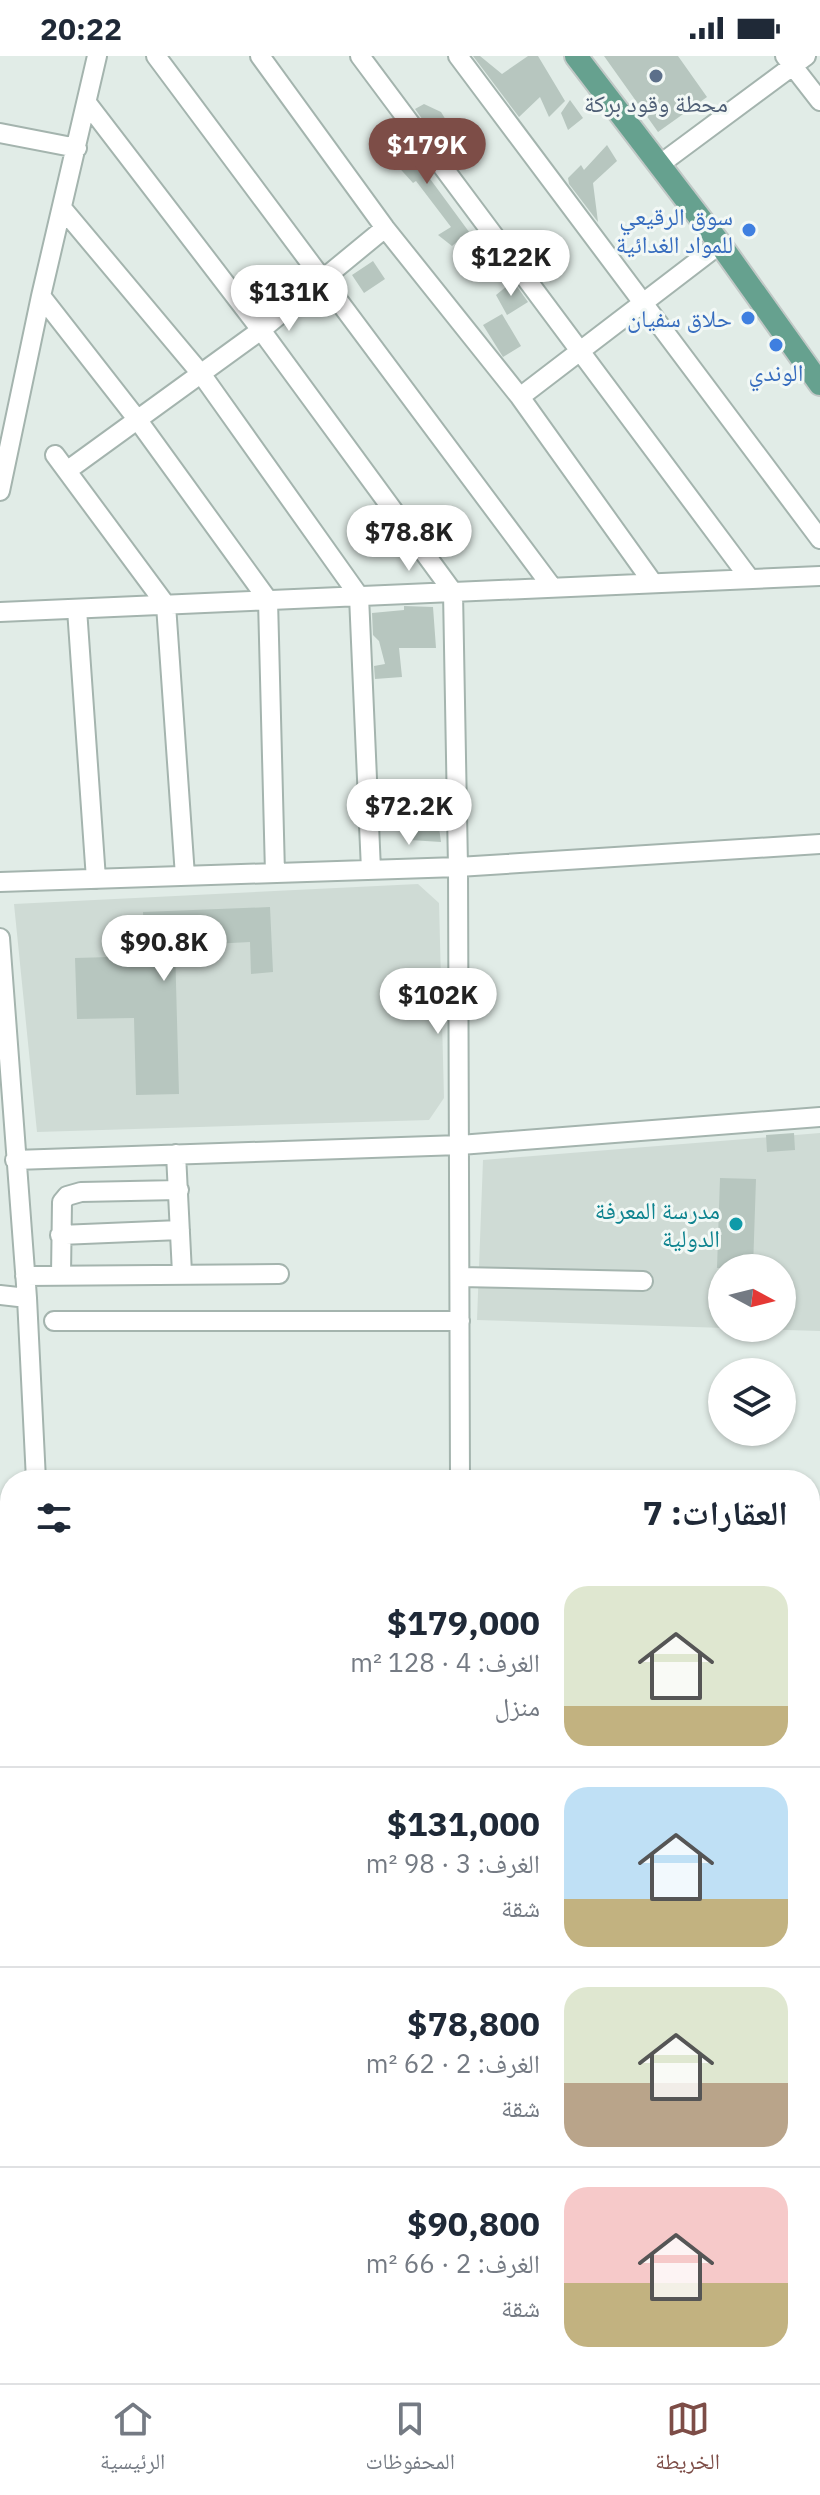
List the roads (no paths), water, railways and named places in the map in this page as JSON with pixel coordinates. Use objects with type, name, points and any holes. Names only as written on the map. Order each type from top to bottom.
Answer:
[{"type":"main road","points":[[576,56],[720,244],[820,384]]},
{"type":"street","points":[[0,491],[41,296],[97,56]]},
{"type":"street","points":[[156,56],[552,587]]},
{"type":"street","points":[[360,56],[750,579]]},
{"type":"street","points":[[458,56],[820,539]]},
{"type":"street","points":[[265,58],[385,228],[520,397],[653,583]]},
{"type":"street","points":[[659,165],[795,59],[820,101]]},
{"type":"street","points":[[87,103],[261,330],[453,592],[458,867],[460,1470]]},
{"type":"street","points":[[0,133],[77,148]]},
{"type":"street","points":[[62,208],[202,375],[359,596],[371,870]]},
{"type":"street","points":[[68,470],[261,330],[385,228]]},
{"type":"street","points":[[520,397],[720,244]]},
{"type":"street","points":[[41,296],[137,419],[268,600],[275,873]]},
{"type":"street","points":[[55,455],[166,605],[185,876]]},
{"type":"street","points":[[0,612],[820,576]]},
{"type":"street","points":[[77,609],[96,879]]},
{"type":"street","points":[[0,882],[458,867],[820,844]]},
{"type":"street","points":[[0,938],[4,1034],[27,1298],[36,1470]]},
{"type":"street","points":[[15,1160],[460,1145],[820,1117]]},
{"type":"street","points":[[176,1154],[182,1273]]},
{"type":"street","points":[[61,1275],[62,1202],[67,1196],[81,1192],[179,1190]]},
{"type":"street","points":[[60,1235],[180,1230]]},
{"type":"street","points":[[25,1276],[279,1274]]},
{"type":"street","points":[[460,1277],[643,1281]]},
{"type":"street","points":[[0,1295],[27,1298]]},
{"type":"street","points":[[54,1321],[460,1321]]},
{"type":"place","name":"محطة وقود بركة","points":[[656,76]]},
{"type":"place","name":"سوق الرقيعي للمواد الغدائية","points":[[749,230]]},
{"type":"place","name":"حلاق سفيان","points":[[748,318]]},
{"type":"place","name":"الوندي","points":[[776,345]]},
{"type":"place","name":"مدرسة المعرفة الدولية","points":[[736,1224]]}]
